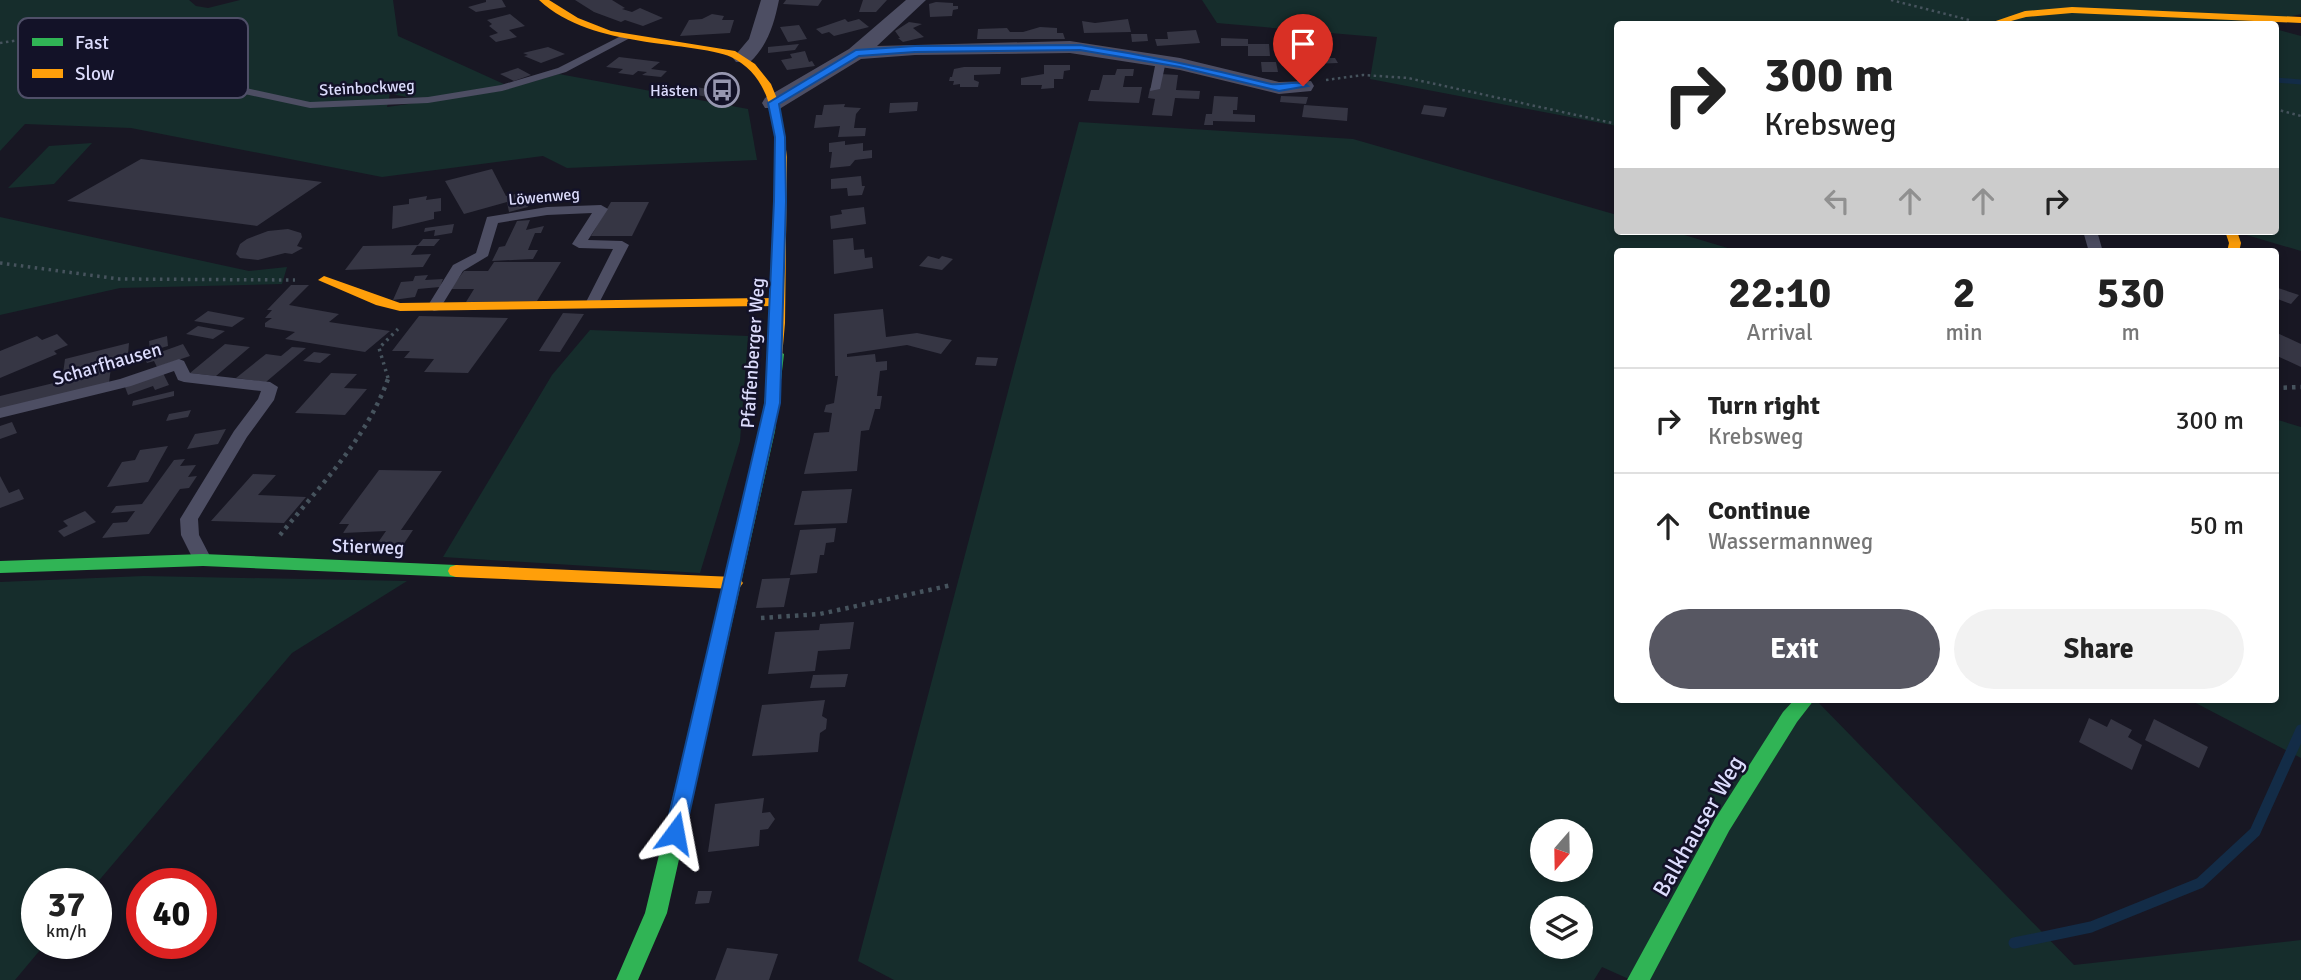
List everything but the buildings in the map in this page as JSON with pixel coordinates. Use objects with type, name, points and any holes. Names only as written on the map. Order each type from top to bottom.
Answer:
[{"type":"street","points":[[543,0],[579,23],[625,38],[713,50],[743,58],[755,48],[764,28],[770,0]]},
{"type":"street","points":[[773,103],[856,53],[917,0]]},
{"type":"street","points":[[1994,21],[2025,14],[2072,10],[2301,20]]},
{"type":"street","points":[[856,53],[915,49],[1070,47],[1161,61],[1279,88],[1303,86]]},
{"type":"street","name":"Pfaffenberger Weg","points":[[627,980],[656,912],[734,583],[773,403],[778,302],[780,137],[773,103],[758,74],[743,58]]},
{"type":"street","points":[[324,280],[346,285],[378,304],[416,307],[778,302]]},
{"type":"street","name":"Stierweg","points":[[0,567],[204,560],[734,583]]},
{"type":"street","name":"Balkhauser Weg","points":[[1638,980],[1722,825],[1790,717],[1802,703]]},
{"type":"lane","name":"Steinbockweg","points":[[248,90],[310,105],[428,100],[502,88],[562,70],[625,38]]},
{"type":"lane","points":[[1154,89],[1161,61]]},
{"type":"lane","name":"Löwenweg","points":[[434,307],[458,268],[481,256],[485,250],[492,219],[547,211],[601,209],[579,244],[622,245],[592,304]]},
{"type":"lane","name":"Scharfhausen","points":[[0,413],[125,383],[179,364],[184,377],[270,387],[266,400],[240,435],[189,519],[190,535],[204,560]]},
{"type":"path","points":[[1891,0],[1977,21]]},
{"type":"path","points":[[0,43],[18,40]]},
{"type":"path","points":[[1303,86],[1341,76],[1396,76],[1614,123]]},
{"type":"path","points":[[2279,109],[2301,116]]},
{"type":"path","points":[[0,263],[119,279],[324,280]]},
{"type":"path","points":[[257,562],[305,505],[373,410],[389,375],[379,348],[416,307]]},
{"type":"path","points":[[2279,388],[2301,387]]},
{"type":"path","points":[[725,620],[820,614],[952,585]]},
{"type":"green space","points":[[0,0],[189,0],[196,6],[208,8],[240,0],[393,0],[398,36],[506,85],[433,97],[418,98],[390,93],[387,107],[500,91],[559,74],[748,109],[757,160],[567,168],[543,156],[382,177],[131,128],[25,124],[0,151]]},
{"type":"green space","points":[[1202,0],[2301,0],[2301,14],[2270,21],[1614,21],[1614,125],[1370,79],[1377,37],[1217,23]]},
{"type":"green space","points":[[2279,30],[2301,36],[2301,251],[2247,235],[2279,235]]},
{"type":"green space","points":[[1079,122],[1353,139],[1614,214],[1614,235],[1684,235],[1728,248],[1614,248],[1614,703],[1819,703],[2074,965],[2301,940],[2301,980],[1631,980],[1602,967],[1594,980],[894,980],[858,961]]},
{"type":"green space","points":[[92,143],[54,184],[8,188],[49,146]]},
{"type":"green space","points":[[0,217],[249,271],[287,267],[282,284],[120,288],[0,315]]},
{"type":"green space","points":[[590,330],[748,336],[740,441],[700,573],[443,557],[552,375]]},
{"type":"green space","points":[[2279,420],[2301,427],[2301,758],[2196,703],[2279,703]]},
{"type":"green space","points":[[144,576],[407,581],[292,653],[110,868],[21,868],[21,959],[33,959],[15,980],[0,980],[0,582]]},
{"type":"waterway","points":[[2279,80],[2301,82]]},
{"type":"waterway","points":[[2014,943],[2091,927],[2200,883],[2255,832],[2301,730]]},
{"type":"traffic: fast","points":[[627,980],[656,913],[768,431],[777,354]]},
{"type":"traffic: fast","points":[[0,567],[203,560],[456,571]]},
{"type":"traffic: fast","points":[[1638,980],[1722,825],[1790,717],[1802,703]]},
{"type":"traffic: slow","points":[[543,0],[575,20],[609,33],[732,53],[752,66],[766,84],[774,106],[781,157],[777,354]]},
{"type":"traffic: slow","points":[[2002,21],[2025,14],[2072,10],[2301,20]]},
{"type":"traffic: slow","points":[[2232,235],[2234,248]]},
{"type":"traffic: slow","points":[[324,280],[400,307],[778,302]]},
{"type":"traffic: slow","points":[[456,571],[734,583]]},
{"type":"place","name":"Hästen","points":[[722,90]]},
{"type":"route","points":[[675,833],[773,403],[779,292],[780,201],[780,137],[773,103],[856,53],[915,49],[1070,47],[1180,64],[1279,88],[1303,86]]}]
